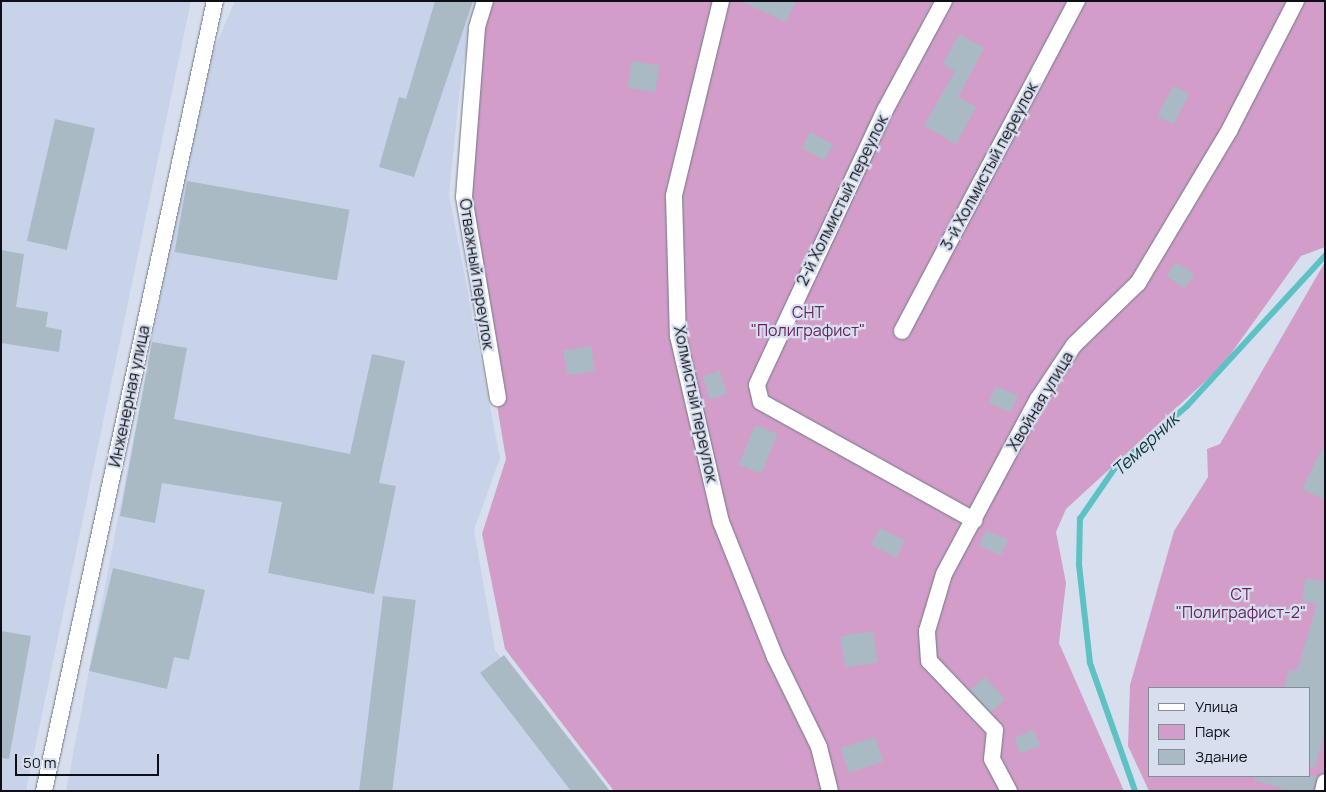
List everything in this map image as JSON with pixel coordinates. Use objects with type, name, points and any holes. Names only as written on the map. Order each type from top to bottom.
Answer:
[{"type":"street","name":"Инженерная улица","points":[[44,791],[215,1]]},
{"type":"street","name":"Отважный переулок","points":[[485,1],[477,28],[464,197],[498,398]]},
{"type":"street","name":"Холмистый переулок","points":[[721,1],[674,196],[678,336],[721,522],[775,657],[819,747],[830,791]]},
{"type":"street","name":"2-й Холмистый переулок","points":[[944,1],[885,110],[758,385],[761,402],[974,520]]},
{"type":"street","name":"3-й Холмистый переулок","points":[[902,331],[1077,1]]},
{"type":"street","name":"Хвойная улица","points":[[1009,791],[992,759],[995,730],[929,661],[927,631],[944,574],[1038,399],[1074,345],[1138,283],[1230,130],[1296,1]]},
{"type":"street","points":[[1323,791],[1325,782]]},
{"type":"shaded area","points":[[1,1],[191,1],[26,791],[1,791]]},
{"type":"shaded area","points":[[235,1],[480,1],[462,70],[449,194],[500,458],[474,530],[495,650],[605,791],[66,791],[202,77]]},
{"type":"green space","name":"СНТ \"Полиграфист\"","points":[[486,1],[1325,1],[1325,247],[1301,256],[1222,366],[1066,509],[1056,532],[1066,583],[1059,643],[1124,791],[614,791],[505,649],[482,534],[506,459],[461,189]]},
{"type":"green space","name":"СТ \"Полиграфист-2\"","points":[[1325,262],[1325,791],[1149,791],[1128,746],[1130,685],[1174,531],[1208,477],[1207,449],[1220,444]]},
{"type":"building","points":[[435,1],[473,1],[414,177],[379,167],[399,97],[406,99]]},
{"type":"building","points":[[740,1],[796,1],[786,22]]},
{"type":"building","points":[[959,34],[984,48],[958,97],[976,107],[956,144],[924,126],[955,71],[943,64]]},
{"type":"building","points":[[632,61],[660,66],[655,92],[627,88]]},
{"type":"building","points":[[1173,86],[1189,94],[1174,124],[1158,116]]},
{"type":"building","points":[[55,119],[95,128],[67,250],[27,241]]},
{"type":"building","points":[[810,132],[833,144],[825,160],[802,148]]},
{"type":"building","points":[[187,181],[349,210],[337,281],[174,252]]},
{"type":"building","points":[[1,250],[24,254],[16,307],[48,312],[46,327],[62,330],[59,352],[1,343]]},
{"type":"building","points":[[1176,262],[1194,274],[1185,288],[1166,276]]},
{"type":"building","points":[[152,342],[187,348],[174,419],[350,454],[372,354],[405,361],[379,483],[396,486],[374,594],[268,573],[282,502],[162,483],[155,523],[120,516]]},
{"type":"building","points":[[591,346],[595,371],[567,375],[563,350]]},
{"type":"building","points":[[720,371],[727,394],[710,399],[703,376]]},
{"type":"building","points":[[996,386],[1018,396],[1011,412],[989,402]]},
{"type":"building","points":[[755,425],[777,434],[761,474],[739,465]]},
{"type":"building","points":[[1325,443],[1325,500],[1302,489]]},
{"type":"building","points":[[880,528],[905,541],[896,558],[871,545]]},
{"type":"building","points":[[986,530],[1008,540],[1001,555],[979,546]]},
{"type":"building","points":[[113,568],[205,590],[189,660],[174,657],[167,689],[89,671]]},
{"type":"building","points":[[1306,578],[1325,581],[1325,731],[1315,768],[1311,767],[1311,687],[1284,687],[1289,669],[1297,671],[1317,604],[1302,601]]},
{"type":"building","points":[[383,596],[416,600],[392,791],[359,791]]},
{"type":"building","points":[[1,631],[31,636],[9,759],[1,758]]},
{"type":"building","points":[[873,631],[878,663],[845,668],[840,636]]},
{"type":"building","points":[[504,655],[610,791],[571,791],[480,673]]},
{"type":"building","points":[[985,677],[1005,699],[990,713],[970,690]]},
{"type":"building","points":[[1034,730],[1040,746],[1020,753],[1014,738]]},
{"type":"building","points":[[875,737],[883,762],[849,773],[841,748]]},
{"type":"building","points":[[1317,776],[1313,791],[1291,791],[1254,780],[1255,777]]},
{"type":"waterway","name":"Темерник","points":[[1135,791],[1090,663],[1079,565],[1080,519],[1115,468],[1187,406],[1325,256]]}]
